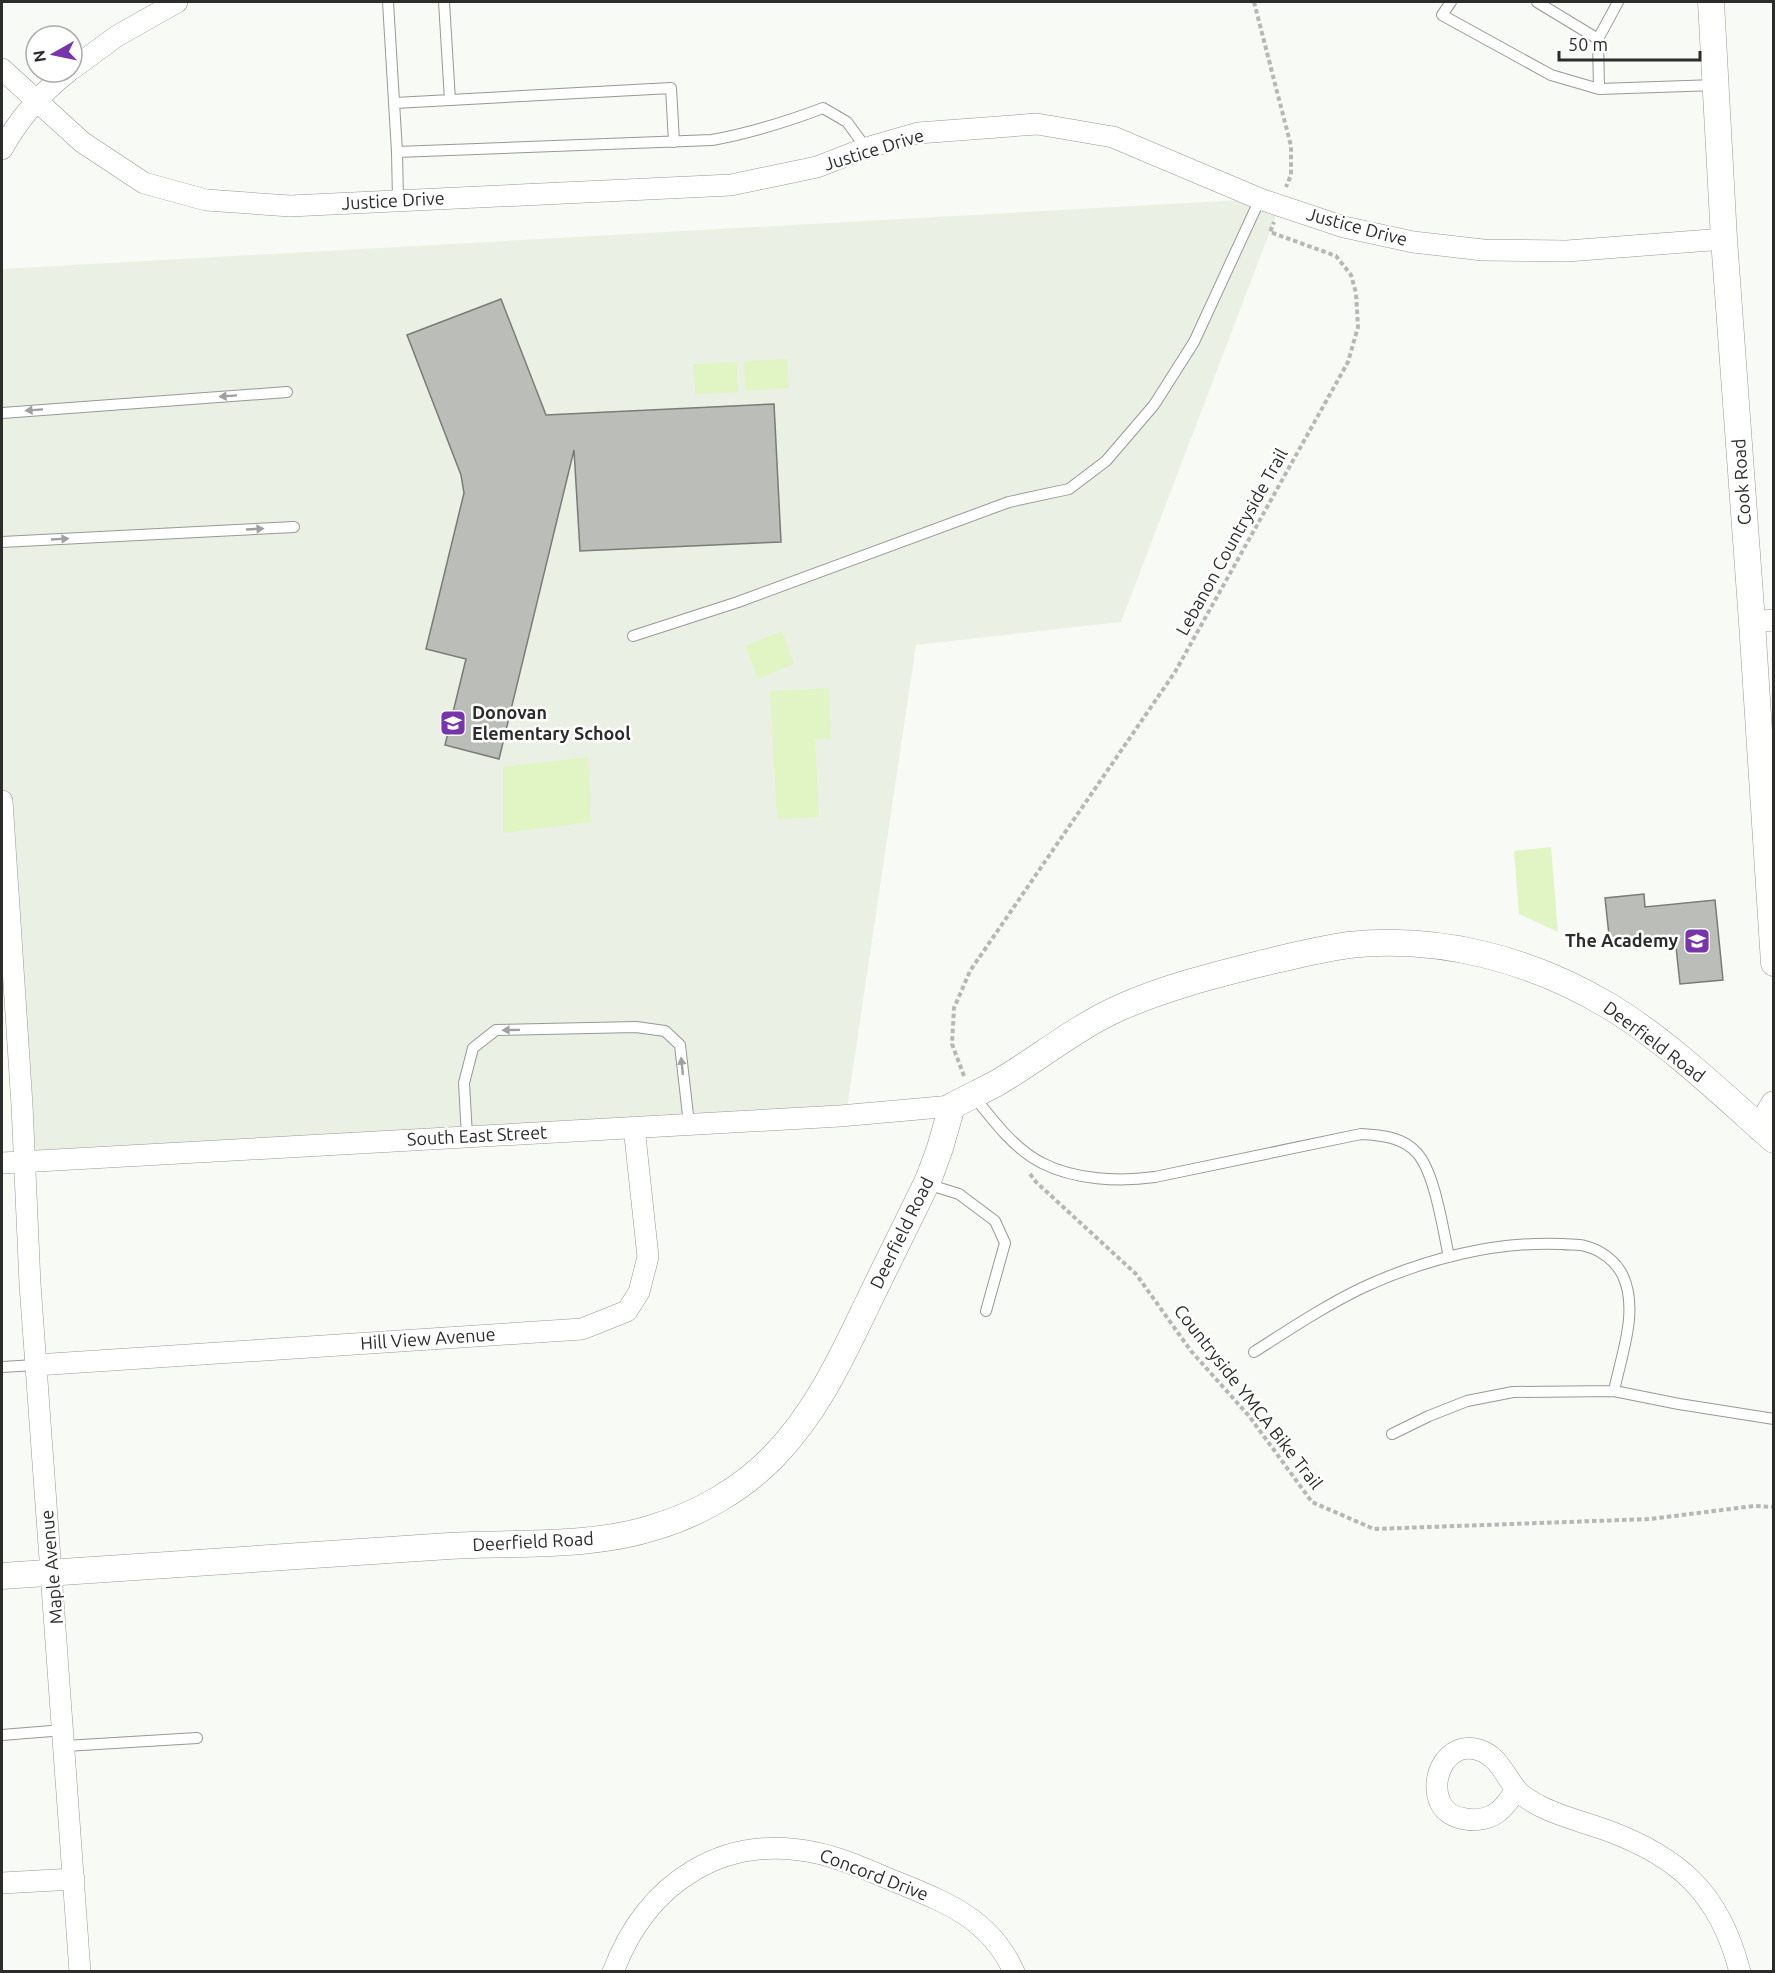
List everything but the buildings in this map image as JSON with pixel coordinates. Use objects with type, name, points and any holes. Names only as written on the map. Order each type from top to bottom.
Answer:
[{"type":"street","points":[[84,60],[117,36],[177,2]]},
{"type":"street","name":"Cook Road","points":[[1710,2],[1724,239],[1763,621],[1773,963]]},
{"type":"street","name":"Justice Drive","points":[[2,69],[82,142],[144,183],[206,200],[290,206],[731,185],[817,167],[866,148],[918,133],[1037,124],[1113,137],[1270,202],[1344,227],[1413,242],[1482,250],[1567,251],[1724,239]]},
{"type":"street","points":[[2,149],[18,123],[36,101],[55,84]]},
{"type":"street","points":[[2,801],[25,1162]]},
{"type":"street","name":"Deerfield Road","points":[[2,1576],[461,1545],[602,1539],[656,1527],[695,1512],[754,1475],[801,1425],[844,1352],[926,1184],[962,1100],[997,1083],[1079,1029],[1117,1009],[1157,993],[1212,976],[1308,952],[1350,945],[1393,943],[1450,947],[1492,956],[1533,969],[1573,986],[1610,1007],[1646,1031],[1767,1134]]},
{"type":"street","name":"South East Street","points":[[2,1164],[840,1116],[962,1100]]},
{"type":"street","points":[[1767,1134],[1773,1104]]},
{"type":"street","name":"Hill View Avenue","points":[[36,1365],[582,1329],[618,1315],[627,1311],[639,1292],[648,1257],[634,1127]]},
{"type":"street","name":"Maple Avenue","points":[[25,1162],[36,1365],[80,1971]]},
{"type":"street","points":[[1516,1790],[1538,1805],[1630,1839],[1655,1852],[1678,1868],[1699,1887],[1716,1910],[1734,1948],[1740,1971]]},
{"type":"street","name":"Concord Drive","points":[[613,1971],[623,1946],[646,1911],[665,1891],[726,1856],[753,1850],[783,1848],[818,1852],[850,1863],[961,1911],[993,1937],[1014,1971]]},
{"type":"street","points":[[2,1883],[74,1879]]},
{"type":"lane","points":[[388,2],[398,201]]},
{"type":"lane","points":[[444,2],[450,100]]},
{"type":"lane","points":[[1451,2],[1442,15],[1551,75],[1599,90],[1716,85]]},
{"type":"lane","points":[[1537,2],[1598,39]]},
{"type":"lane","points":[[1599,90],[1598,39],[1618,2]]},
{"type":"lane","points":[[394,103],[671,88],[674,142]]},
{"type":"lane","points":[[397,152],[712,140],[750,133],[823,108],[848,122],[866,148]]},
{"type":"lane","points":[[633,636],[738,602],[1009,502],[1068,489],[1106,461],[1154,405],[1194,342],[1270,202]]},
{"type":"lane","points":[[2,412],[287,392]]},
{"type":"lane","points":[[2,542],[294,527]]},
{"type":"lane","points":[[467,1136],[464,1083],[473,1048],[496,1030],[636,1027],[665,1031],[680,1045],[689,1124]]},
{"type":"lane","points":[[962,1100],[1040,1163],[1065,1172],[1109,1179],[1155,1177],[1361,1134],[1380,1134],[1402,1142],[1418,1154],[1430,1177],[1449,1257]]},
{"type":"lane","points":[[926,1184],[959,1194],[995,1221],[1005,1243],[986,1311]]},
{"type":"lane","points":[[1254,1352],[1363,1287],[1406,1270],[1449,1257],[1508,1246],[1548,1244],[1585,1246],[1609,1257],[1623,1275],[1630,1299],[1628,1323],[1614,1391]]},
{"type":"lane","points":[[2,1367],[36,1365]]},
{"type":"lane","points":[[1392,1434],[1467,1401],[1513,1392],[1614,1391],[1773,1419]]},
{"type":"lane","points":[[2,1735],[64,1738],[197,1738]]},
{"type":"path","name":"Lebanon Countryside Trail","points":[[962,1100],[952,1044],[954,1008],[970,971],[1175,672],[1348,362],[1358,327],[1356,293],[1351,275],[1336,256],[1270,232],[1270,202],[1291,175],[1292,146],[1254,2]]},
{"type":"path","name":"Countryside YMCA Bike Trail","points":[[1029,1173],[1136,1274],[1191,1351],[1249,1416],[1312,1502],[1374,1529],[1650,1519],[1754,1506],[1773,1507]]},
{"type":"shaded area","name":"Donovan Elementary School","points":[[1260,199],[1280,205],[1121,622],[916,645],[846,1115],[25,1162],[2,801],[2,269]]},
{"type":"green space","points":[[787,359],[789,388],[745,391],[744,361]]},
{"type":"green space","points":[[737,362],[738,392],[695,394],[694,364]]},
{"type":"green space","points":[[782,631],[794,664],[758,679],[745,646]]},
{"type":"green space","points":[[828,688],[831,738],[815,739],[819,817],[777,819],[770,691]]},
{"type":"green space","points":[[588,757],[591,822],[503,833],[503,767]]},
{"type":"green space","points":[[1551,847],[1558,932],[1519,914],[1514,851]]},
{"type":"place","name":"Donovan Elementary School","points":[[453,723]]},
{"type":"place","name":"The Academy","points":[[1697,941]]}]
